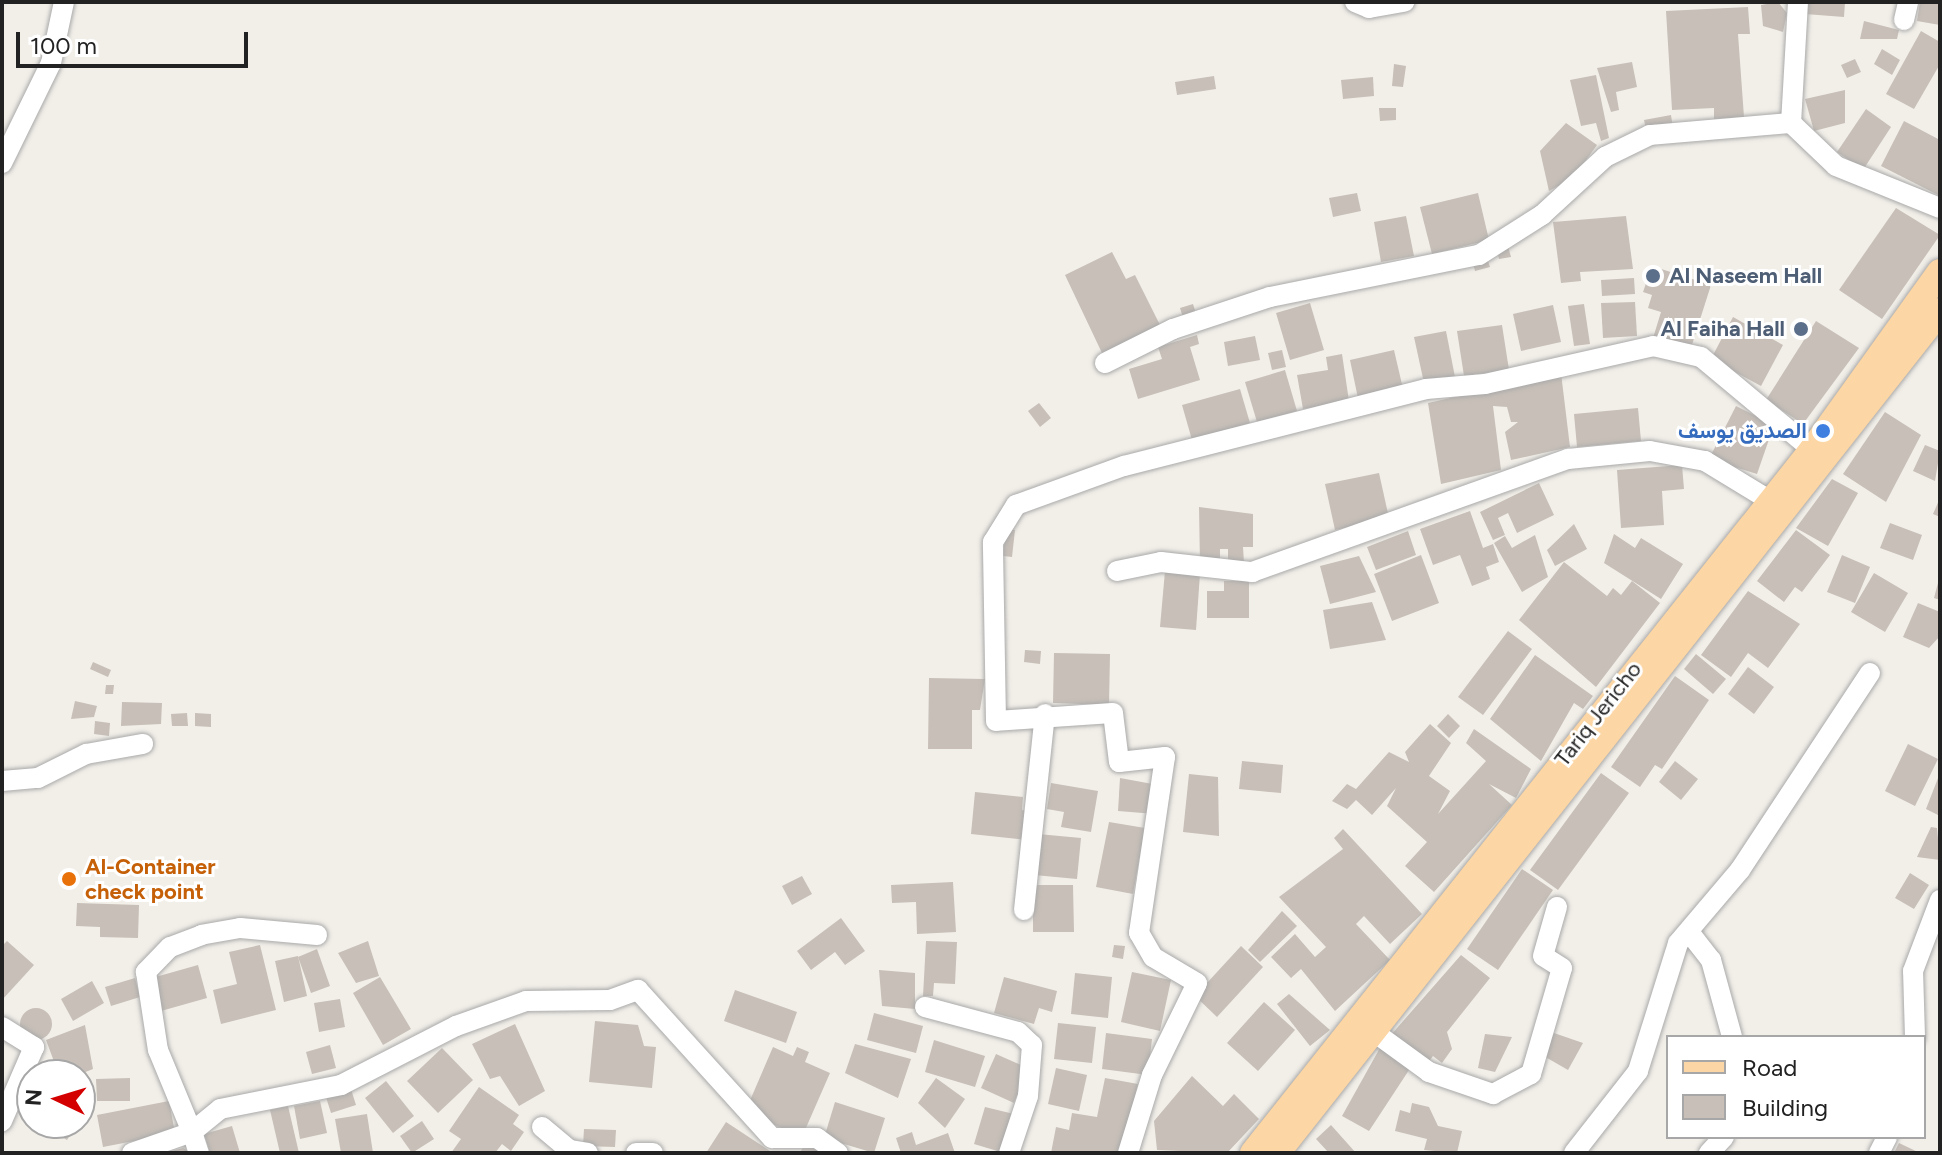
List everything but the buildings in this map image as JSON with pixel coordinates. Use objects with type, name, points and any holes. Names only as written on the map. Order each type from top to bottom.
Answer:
[{"type":"main road","name":"Tariq Jericho","points":[[1253,1153],[1769,500],[1819,456],[1940,272]]},
{"type":"main road","name":"Tariq Jericho","points":[[1277,1153],[1819,456],[1940,311]]},
{"type":"street","points":[[2,163],[51,63],[64,2]]},
{"type":"street","points":[[1355,2],[1369,8],[1404,2]]},
{"type":"street","points":[[1791,123],[1798,2]]},
{"type":"street","points":[[1105,363],[1173,329],[1270,297],[1479,255],[1542,215],[1605,157],[1650,135],[1791,123],[1836,166],[1940,208]]},
{"type":"street","points":[[1128,1153],[1152,1075],[1197,983],[1153,957],[1139,933],[1165,757],[1119,762],[1113,713],[1045,714],[996,721],[993,542],[1016,505],[1080,481],[1426,389],[1485,384],[1653,346],[1701,357],[1819,456]]},
{"type":"street","points":[[1117,571],[1161,562],[1252,572],[1568,459],[1650,451],[1705,461],[1769,500]]},
{"type":"street","points":[[1574,1153],[1638,1071],[1678,943],[1740,870],[1870,673]]},
{"type":"street","points":[[1024,910],[1045,714]]},
{"type":"street","points":[[2,781],[38,778],[86,754],[143,744]]},
{"type":"street","points":[[1915,1035],[1913,971],[1940,900]]},
{"type":"street","points":[[1374,1032],[1429,1072],[1493,1094],[1531,1074],[1562,968],[1543,956],[1557,907]]},
{"type":"street","points":[[199,1153],[158,1050],[146,972],[170,947],[202,935],[240,928],[317,935]]},
{"type":"street","points":[[1689,932],[1711,960],[1731,1035]]},
{"type":"street","points":[[132,1153],[192,1132],[220,1109],[341,1085],[456,1026],[526,1001],[610,1000],[638,990],[772,1138],[817,1138],[838,1153]]},
{"type":"street","points":[[925,1007],[1018,1032],[1032,1045],[1028,1096],[1009,1153]]},
{"type":"street","points":[[2,1027],[34,1047],[2,1121]]},
{"type":"street","points":[[542,1127],[569,1150],[588,1153]]},
{"type":"street","points":[[636,1153],[653,1153]]},
{"type":"place","name":"Al Naseem Hall","points":[[1653,276]]},
{"type":"place","name":"Al Faiha Hall","points":[[1801,329]]},
{"type":"place","name":"الصديق يوسف","points":[[1823,431]]},
{"type":"place","name":"Al-Container check point","points":[[69,879]]}]
